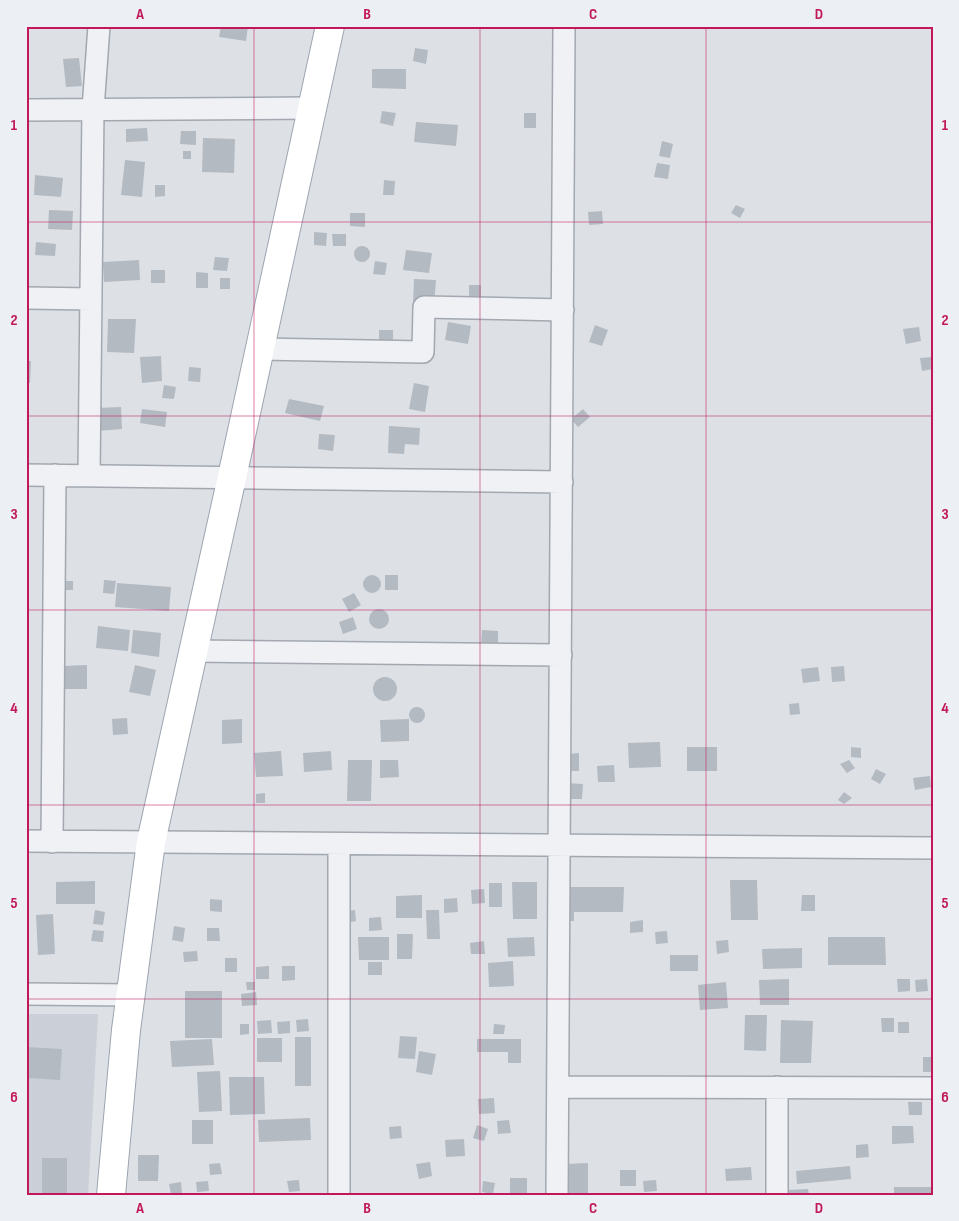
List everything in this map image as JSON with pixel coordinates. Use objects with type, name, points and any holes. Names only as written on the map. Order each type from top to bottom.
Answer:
[{"type":"main road","points":[[111,1195],[126,1030],[151,842],[330,26]]},
{"type":"street","points":[[89,476],[93,109],[99,26]]},
{"type":"street","points":[[557,1195],[564,30]]},
{"type":"street","points":[[26,110],[312,108]]},
{"type":"street","points":[[26,298],[91,299]]},
{"type":"street","points":[[260,349],[423,352],[424,307],[563,310]]},
{"type":"street","points":[[26,475],[562,482]]},
{"type":"street","points":[[52,842],[55,475]]},
{"type":"street","points":[[194,651],[561,655]]},
{"type":"street","points":[[26,841],[933,848]]},
{"type":"street","points":[[338,1195],[339,844]]},
{"type":"street","points":[[26,994],[131,995]]},
{"type":"street","points":[[558,1087],[933,1088]]},
{"type":"street","points":[[777,1088],[777,1195]]},
{"type":"shaded area","points":[[26,1014],[98,1014],[88,1195],[26,1195]]},
{"type":"building","points":[[221,26],[248,26],[246,41],[219,37]]},
{"type":"building","points":[[415,48],[428,50],[426,64],[413,61]]},
{"type":"building","points":[[79,58],[82,86],[66,87],[63,59]]},
{"type":"building","points":[[372,69],[406,69],[406,89],[372,88]]},
{"type":"building","points":[[382,111],[396,113],[393,126],[380,123]]},
{"type":"building","points":[[524,113],[536,113],[536,128],[524,128]]},
{"type":"building","points":[[416,122],[458,125],[456,146],[414,142]]},
{"type":"building","points":[[147,128],[148,141],[126,142],[126,129]]},
{"type":"building","points":[[181,131],[196,131],[196,145],[180,144]]},
{"type":"building","points":[[203,138],[235,139],[234,173],[202,172]]},
{"type":"building","points":[[662,141],[673,144],[670,158],[659,156]]},
{"type":"building","points":[[183,151],[191,151],[191,159],[183,159]]},
{"type":"building","points":[[125,160],[145,162],[142,197],[121,195]]},
{"type":"building","points":[[657,163],[670,165],[668,179],[654,177]]},
{"type":"building","points":[[35,175],[63,178],[61,197],[34,195]]},
{"type":"building","points":[[384,180],[395,181],[394,195],[383,195]]},
{"type":"building","points":[[155,185],[165,185],[165,196],[155,197]]},
{"type":"building","points":[[736,205],[745,209],[740,218],[731,213]]},
{"type":"building","points":[[49,210],[73,211],[72,230],[48,229]]},
{"type":"building","points":[[602,211],[603,224],[589,225],[588,212]]},
{"type":"building","points":[[350,213],[365,213],[365,227],[350,226]]},
{"type":"building","points":[[314,232],[327,233],[326,246],[314,245]]},
{"type":"building","points":[[332,234],[346,234],[346,246],[333,246]]},
{"type":"building","points":[[36,242],[56,244],[55,256],[35,255]]},
{"type":"building","points":[[359,246],[365,246],[370,251],[368,260],[359,262],[354,257],[354,251]]},
{"type":"building","points":[[406,250],[432,253],[429,273],[403,270]]},
{"type":"building","points":[[215,257],[229,258],[227,271],[213,270]]},
{"type":"building","points":[[139,260],[140,280],[104,282],[103,262]]},
{"type":"building","points":[[375,261],[387,263],[385,275],[373,274]]},
{"type":"building","points":[[151,270],[165,270],[165,283],[151,283]]},
{"type":"building","points":[[196,272],[208,273],[208,288],[196,288]]},
{"type":"building","points":[[220,278],[230,278],[230,289],[220,289]]},
{"type":"building","points":[[414,279],[436,280],[434,306],[413,305]]},
{"type":"building","points":[[469,285],[481,285],[481,297],[469,296]]},
{"type":"building","points":[[108,319],[136,319],[134,353],[107,352]]},
{"type":"building","points":[[448,322],[471,326],[468,344],[445,340]]},
{"type":"building","points":[[595,325],[608,330],[602,346],[589,342]]},
{"type":"building","points":[[919,327],[921,341],[906,344],[903,329]]},
{"type":"building","points":[[379,330],[393,330],[393,344],[379,344]]},
{"type":"building","points":[[161,356],[162,381],[142,383],[140,357]]},
{"type":"building","points":[[933,357],[933,369],[922,371],[920,358]]},
{"type":"building","points":[[26,361],[31,361],[30,383],[26,383]]},
{"type":"building","points":[[189,367],[201,368],[200,382],[188,381]]},
{"type":"building","points":[[414,383],[429,386],[425,412],[409,409]]},
{"type":"building","points":[[164,385],[176,387],[174,399],[162,398]]},
{"type":"building","points":[[289,399],[324,406],[320,421],[285,413]]},
{"type":"building","points":[[121,407],[122,429],[97,431],[96,408]]},
{"type":"building","points":[[142,409],[167,412],[165,427],[140,423]]},
{"type":"building","points":[[583,409],[590,417],[578,427],[571,419]]},
{"type":"building","points":[[389,426],[420,428],[419,445],[405,444],[404,454],[388,453]]},
{"type":"building","points":[[319,434],[335,435],[333,451],[318,449]]},
{"type":"building","points":[[368,575],[376,575],[381,580],[379,591],[368,593],[363,588],[363,580]]},
{"type":"building","points":[[385,575],[398,575],[398,590],[385,590]]},
{"type":"building","points":[[104,580],[116,581],[114,594],[103,593]]},
{"type":"building","points":[[61,581],[73,581],[73,590],[62,590]]},
{"type":"building","points":[[117,583],[171,587],[169,611],[115,607]]},
{"type":"building","points":[[354,593],[361,605],[349,612],[342,599]]},
{"type":"building","points":[[379,609],[386,612],[389,619],[386,626],[379,629],[372,626],[369,619],[372,612]]},
{"type":"building","points":[[353,617],[357,629],[343,634],[339,622]]},
{"type":"building","points":[[98,626],[130,630],[128,651],[96,648]]},
{"type":"building","points":[[133,630],[161,633],[159,657],[131,653]]},
{"type":"building","points":[[482,630],[498,631],[498,645],[481,644]]},
{"type":"building","points":[[87,665],[87,689],[61,689],[61,666]]},
{"type":"building","points":[[135,665],[156,670],[150,696],[129,692]]},
{"type":"building","points":[[844,666],[845,681],[832,682],[831,667]]},
{"type":"building","points":[[818,667],[820,681],[803,683],[801,669]]},
{"type":"building","points":[[385,677],[390,678],[396,684],[396,694],[390,700],[385,701],[380,700],[374,694],[373,689],[374,684],[380,678]]},
{"type":"building","points":[[799,703],[800,714],[790,715],[789,704]]},
{"type":"building","points":[[414,707],[420,707],[425,712],[423,721],[414,723],[409,718],[409,712]]},
{"type":"building","points":[[127,718],[128,734],[113,735],[112,719]]},
{"type":"building","points":[[242,719],[242,743],[222,744],[222,720]]},
{"type":"building","points":[[409,719],[409,741],[381,742],[380,720]]},
{"type":"building","points":[[660,742],[661,767],[629,768],[628,743]]},
{"type":"building","points":[[687,747],[717,747],[717,771],[687,771]]},
{"type":"building","points":[[851,747],[861,748],[861,758],[851,757]]},
{"type":"building","points":[[281,751],[283,776],[256,777],[254,753]]},
{"type":"building","points":[[331,751],[332,770],[304,772],[303,753]]},
{"type":"building","points":[[579,753],[579,771],[566,771],[566,754]]},
{"type":"building","points":[[348,760],[372,760],[371,801],[347,801]]},
{"type":"building","points":[[380,760],[398,760],[399,777],[380,778]]},
{"type":"building","points":[[849,760],[855,768],[847,773],[840,764]]},
{"type":"building","points":[[614,765],[615,782],[598,782],[597,766]]},
{"type":"building","points":[[876,769],[886,774],[880,784],[871,779]]},
{"type":"building","points":[[930,776],[931,787],[915,790],[913,778]]},
{"type":"building","points":[[565,783],[583,784],[582,799],[565,799]]},
{"type":"building","points":[[844,792],[852,798],[844,804],[838,800]]},
{"type":"building","points":[[265,793],[265,803],[256,803],[256,794]]},
{"type":"building","points":[[730,880],[757,880],[758,920],[731,920]]},
{"type":"building","points":[[95,881],[95,904],[56,904],[56,882]]},
{"type":"building","points":[[512,882],[537,882],[537,919],[513,919]]},
{"type":"building","points":[[489,883],[502,883],[502,907],[489,907]]},
{"type":"building","points":[[563,887],[624,887],[623,912],[574,912],[574,921],[563,921]]},
{"type":"building","points":[[484,889],[485,903],[472,904],[471,890]]},
{"type":"building","points":[[422,895],[422,918],[396,918],[396,896]]},
{"type":"building","points":[[802,895],[815,895],[815,911],[801,911]]},
{"type":"building","points":[[457,898],[458,912],[444,913],[444,899]]},
{"type":"building","points":[[210,899],[222,900],[222,912],[210,911]]},
{"type":"building","points":[[95,910],[105,912],[103,925],[93,924]]},
{"type":"building","points":[[355,910],[356,921],[345,923],[343,912]]},
{"type":"building","points":[[426,910],[439,910],[440,939],[427,939]]},
{"type":"building","points":[[53,914],[55,954],[38,955],[36,915]]},
{"type":"building","points":[[381,917],[382,930],[369,931],[369,918]]},
{"type":"building","points":[[643,920],[643,932],[630,933],[630,922]]},
{"type":"building","points":[[174,926],[185,928],[183,942],[172,940]]},
{"type":"building","points":[[207,928],[219,928],[220,941],[207,941]]},
{"type":"building","points":[[93,930],[104,931],[103,942],[91,941]]},
{"type":"building","points":[[667,931],[668,943],[656,944],[655,932]]},
{"type":"building","points":[[397,934],[413,934],[412,959],[397,959]]},
{"type":"building","points":[[358,937],[389,937],[389,960],[359,960]]},
{"type":"building","points":[[534,937],[535,956],[508,957],[507,938]]},
{"type":"building","points":[[828,937],[885,937],[886,965],[828,965]]},
{"type":"building","points":[[728,940],[729,952],[717,954],[716,941]]},
{"type":"building","points":[[484,941],[485,954],[471,954],[470,943]]},
{"type":"building","points":[[802,948],[802,968],[763,969],[762,949]]},
{"type":"building","points":[[197,951],[198,961],[184,962],[183,952]]},
{"type":"building","points":[[670,955],[698,955],[698,971],[670,971]]},
{"type":"building","points":[[225,958],[237,958],[237,972],[225,972]]},
{"type":"building","points":[[513,961],[514,986],[489,987],[488,963]]},
{"type":"building","points":[[368,962],[382,962],[382,975],[368,975]]},
{"type":"building","points":[[269,966],[269,979],[256,979],[256,967]]},
{"type":"building","points":[[282,966],[295,966],[295,980],[282,981]]},
{"type":"building","points":[[789,979],[789,1005],[760,1005],[759,980]]},
{"type":"building","points":[[897,979],[910,979],[910,991],[898,992]]},
{"type":"building","points":[[927,979],[928,991],[916,992],[915,980]]},
{"type":"building","points":[[246,982],[255,982],[255,990],[247,990]]},
{"type":"building","points":[[726,982],[728,1008],[700,1010],[698,985]]},
{"type":"building","points":[[185,991],[222,991],[222,1038],[185,1038]]},
{"type":"building","points":[[256,992],[257,1005],[242,1006],[241,994]]},
{"type":"building","points":[[745,1015],[767,1015],[766,1051],[744,1050]]},
{"type":"building","points":[[881,1018],[894,1018],[894,1032],[882,1032]]},
{"type":"building","points":[[308,1019],[309,1031],[297,1032],[296,1020]]},
{"type":"building","points":[[271,1020],[272,1033],[258,1034],[257,1021]]},
{"type":"building","points":[[781,1020],[813,1021],[811,1063],[780,1063]]},
{"type":"building","points":[[290,1021],[290,1033],[278,1034],[277,1022]]},
{"type":"building","points":[[898,1022],[909,1022],[909,1033],[898,1033]]},
{"type":"building","points":[[240,1024],[249,1024],[249,1034],[240,1035]]},
{"type":"building","points":[[494,1024],[505,1025],[504,1034],[493,1034]]},
{"type":"building","points":[[400,1036],[417,1037],[415,1059],[398,1058]]},
{"type":"building","points":[[295,1037],[311,1037],[311,1086],[295,1086]]},
{"type":"building","points":[[257,1038],[282,1038],[282,1062],[257,1062]]},
{"type":"building","points":[[212,1039],[214,1065],[172,1067],[170,1041]]},
{"type":"building","points":[[477,1039],[521,1039],[521,1063],[508,1063],[508,1052],[477,1052]]},
{"type":"building","points":[[26,1047],[62,1049],[60,1080],[26,1078]]},
{"type":"building","points":[[419,1051],[436,1054],[432,1075],[416,1072]]},
{"type":"building","points":[[923,1057],[933,1057],[933,1072],[923,1072]]},
{"type":"building","points":[[220,1071],[222,1111],[199,1112],[197,1072]]},
{"type":"building","points":[[229,1077],[264,1077],[265,1114],[230,1115]]},
{"type":"building","points":[[494,1098],[495,1113],[479,1114],[478,1099]]},
{"type":"building","points":[[908,1102],[922,1102],[922,1115],[909,1115]]},
{"type":"building","points":[[310,1118],[311,1140],[259,1142],[258,1120]]},
{"type":"building","points":[[192,1120],[213,1120],[213,1144],[192,1144]]},
{"type":"building","points":[[509,1120],[511,1133],[498,1134],[497,1121]]},
{"type":"building","points":[[477,1125],[488,1129],[484,1141],[473,1138]]},
{"type":"building","points":[[401,1126],[402,1138],[390,1139],[389,1127]]},
{"type":"building","points":[[892,1126],[913,1126],[914,1143],[892,1144]]},
{"type":"building","points":[[464,1139],[465,1156],[446,1157],[445,1140]]},
{"type":"building","points":[[868,1144],[869,1157],[856,1158],[856,1145]]},
{"type":"building","points":[[138,1155],[159,1155],[158,1181],[138,1181]]},
{"type":"building","points":[[42,1158],[67,1158],[67,1195],[42,1195]]},
{"type":"building","points":[[430,1162],[432,1176],[419,1179],[416,1164]]},
{"type":"building","points":[[220,1163],[222,1174],[210,1175],[209,1164]]},
{"type":"building","points":[[588,1163],[588,1195],[565,1195],[565,1164]]},
{"type":"building","points":[[850,1166],[851,1179],[797,1184],[796,1171]]},
{"type":"building","points":[[751,1167],[752,1180],[726,1181],[725,1169]]},
{"type":"building","points":[[620,1170],[636,1170],[636,1186],[620,1186]]},
{"type":"building","points":[[510,1178],[527,1178],[527,1195],[510,1195]]},
{"type":"building","points":[[299,1180],[300,1191],[289,1192],[287,1181]]},
{"type":"building","points":[[656,1180],[657,1191],[644,1192],[643,1181]]},
{"type":"building","points":[[208,1181],[209,1191],[197,1192],[196,1182]]},
{"type":"building","points":[[483,1181],[495,1183],[493,1194],[482,1192]]},
{"type":"building","points":[[181,1182],[182,1193],[171,1194],[169,1184]]},
{"type":"building","points":[[894,1187],[933,1187],[933,1195],[894,1195]]},
{"type":"building","points":[[808,1189],[809,1195],[787,1195],[787,1190]]}]
